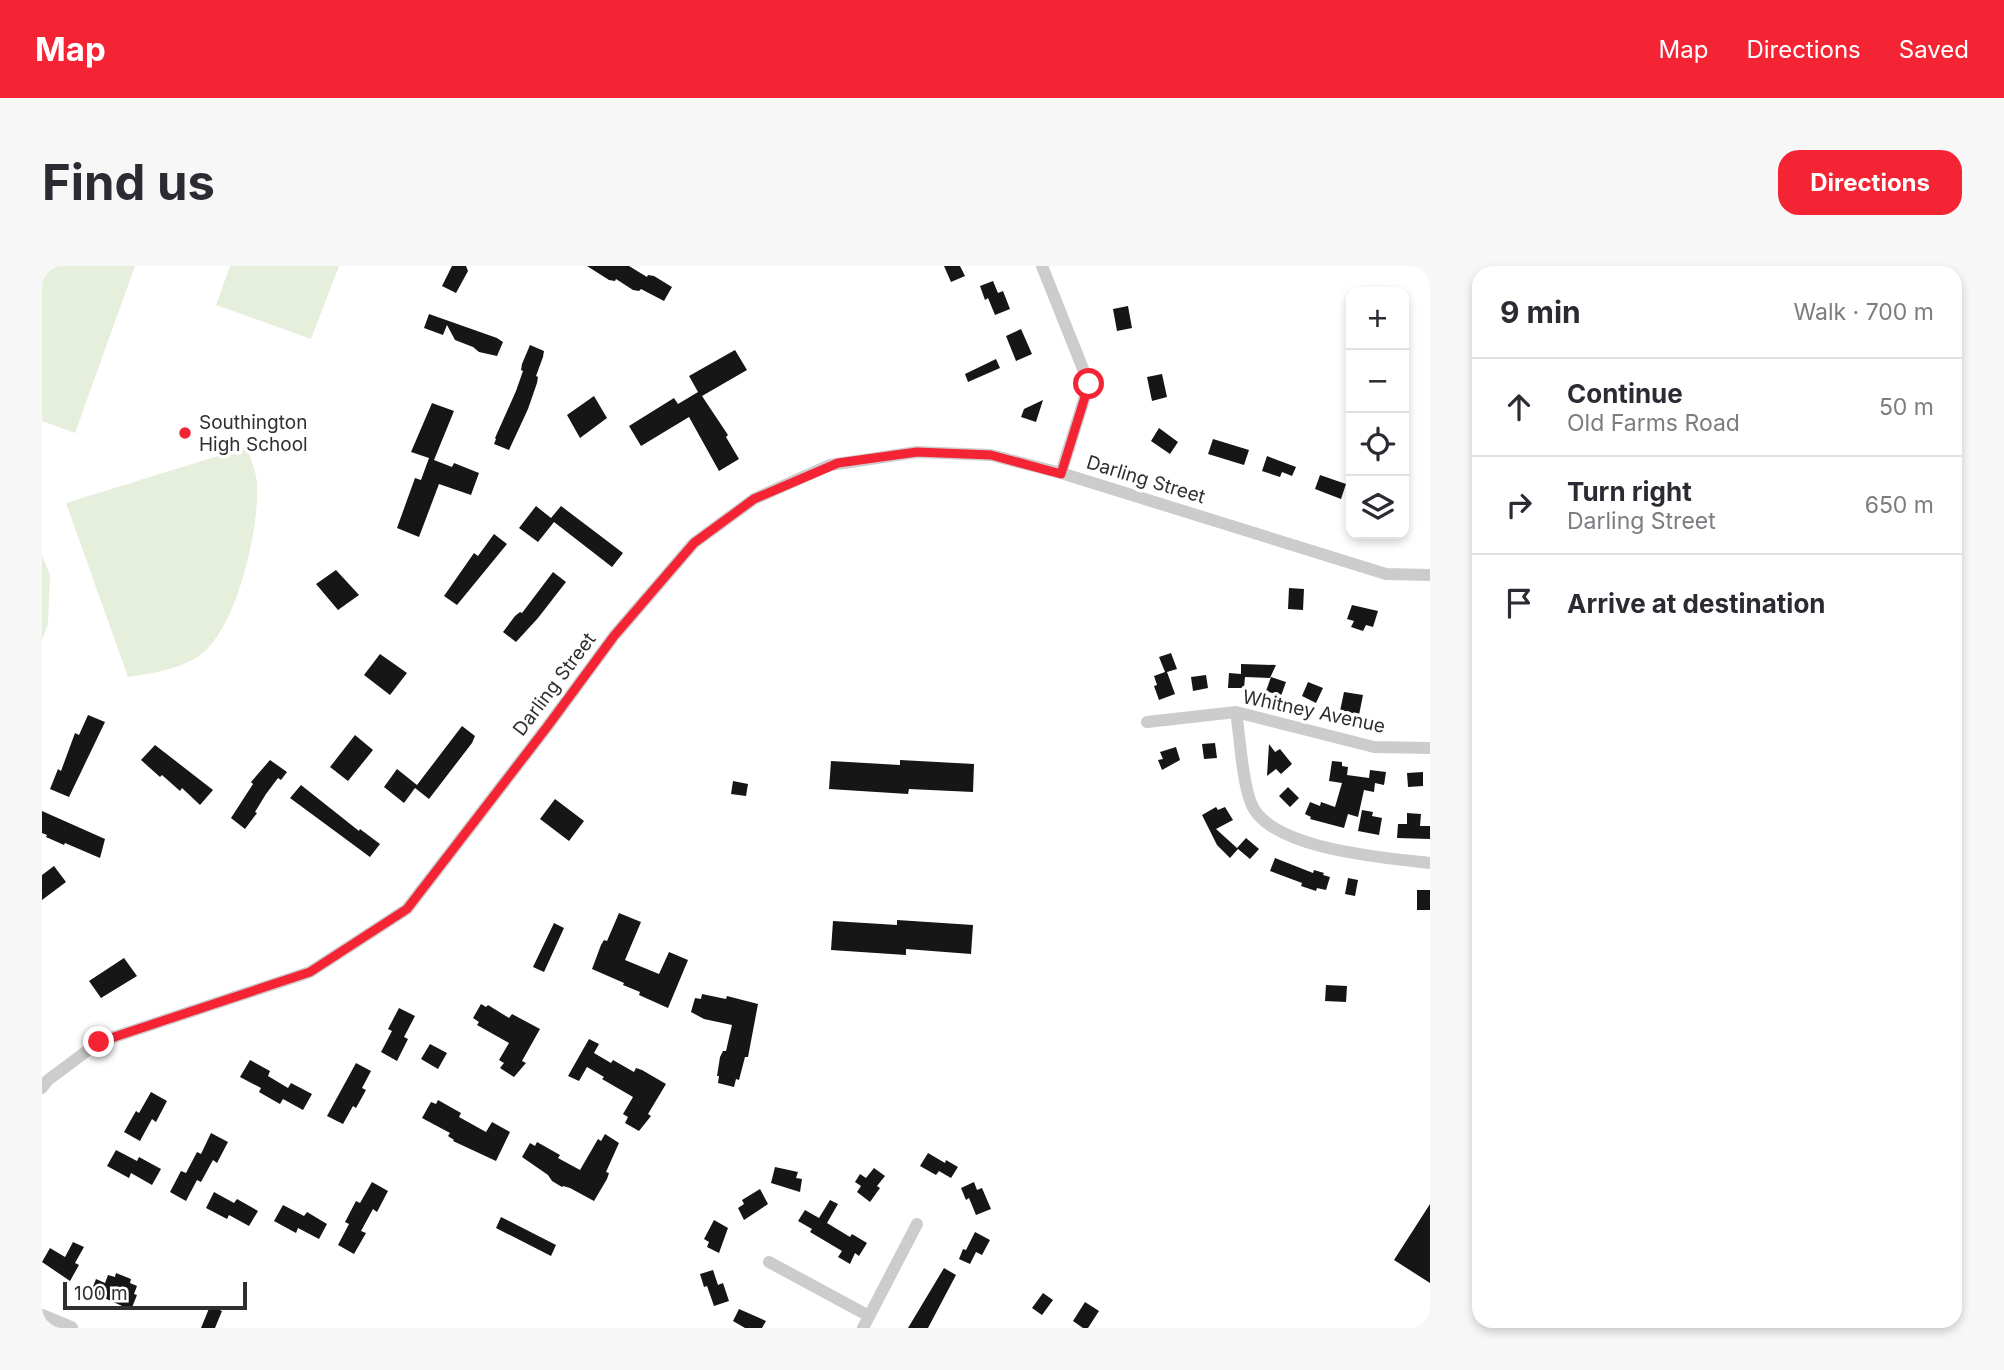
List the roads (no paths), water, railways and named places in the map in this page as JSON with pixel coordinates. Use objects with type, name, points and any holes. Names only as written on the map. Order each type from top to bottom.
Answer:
[{"type":"street","points":[[1042,266],[1089,384],[1061,474]]},
{"type":"street","name":"Darling Street","points":[[42,1088],[48,1080],[99,1042],[310,972],[407,909],[614,636],[694,543],[754,499],[838,463],[917,452],[991,455],[1386,574],[1430,575]]},
{"type":"street","points":[[1236,712],[1251,803],[1264,820],[1288,835],[1342,851],[1430,863]]},
{"type":"street","name":"Whitney Avenue","points":[[1147,722],[1236,712],[1374,747],[1430,748]]},
{"type":"street","points":[[863,1328],[917,1224]]},
{"type":"street","points":[[769,1262],[869,1316]]},
{"type":"street","points":[[42,1316],[71,1328]]},
{"type":"place","name":"Southington High School","points":[[185,433]]}]
